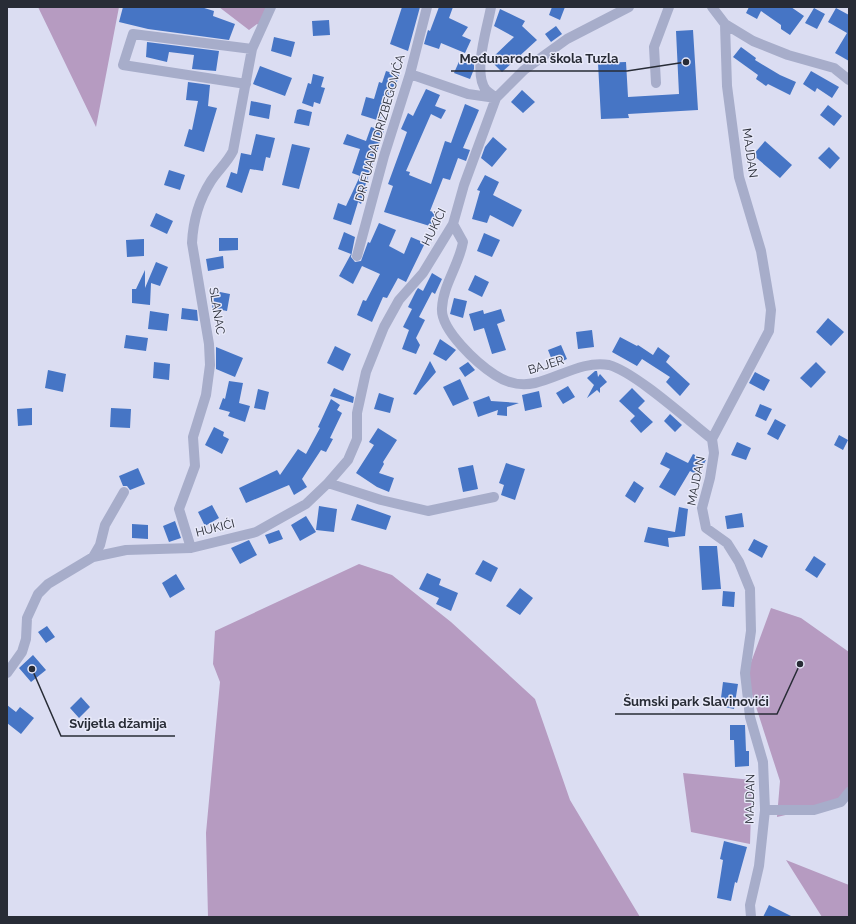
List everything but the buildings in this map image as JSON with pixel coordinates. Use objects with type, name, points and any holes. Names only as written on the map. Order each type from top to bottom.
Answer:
[{"type":"street","name":"SLANAC","points":[[192,548],[179,509],[195,466],[193,437],[206,395],[210,365],[209,344],[192,243],[192,228],[195,216],[211,180],[228,161],[233,151],[239,112],[252,49],[271,7]]},
{"type":"street","name":"DR FUADA IDRIZBEGOVIĆA","points":[[357,256],[384,156],[410,74],[427,7]]},
{"type":"street","points":[[491,7],[482,45],[481,72],[485,89],[496,98]]},
{"type":"street","name":"HUKIĆI","points":[[7,673],[22,652],[26,639],[27,618],[38,594],[48,584],[93,557],[126,550],[192,548],[256,532],[306,504],[328,483],[348,460],[357,438],[357,413],[366,372],[384,327],[399,300],[423,273],[453,224],[464,185],[496,98],[524,70],[567,39],[629,7]]},
{"type":"street","points":[[656,83],[654,47],[669,7]]},
{"type":"street","points":[[712,7],[725,24],[753,41],[788,55],[834,68],[849,79]]},
{"type":"street","name":"MAJDAN","points":[[725,24],[727,86],[739,177],[761,251],[771,310],[769,331],[712,439],[714,453],[710,478],[702,508],[706,528],[727,543],[739,562],[750,589],[751,631],[745,673],[750,717],[763,762],[764,810],[759,866],[750,905],[751,917]]},
{"type":"street","points":[[246,84],[122,65],[133,34],[252,49]]},
{"type":"street","points":[[410,74],[468,94],[496,98]]},
{"type":"street","name":"BAJER","points":[[453,224],[463,242],[461,252],[448,284],[441,309],[448,330],[452,335],[461,346],[495,375],[520,385],[536,383],[586,366],[608,365],[627,373],[712,439]]},
{"type":"street","points":[[328,483],[381,500],[428,511],[494,496]]},
{"type":"street","points":[[93,557],[100,545],[106,525],[124,492]]},
{"type":"street","points":[[764,810],[814,810],[841,802],[849,792]]},
{"type":"shaded area","points":[[38,7],[119,7],[96,127]]},
{"type":"shaded area","points":[[219,7],[271,7],[262,27],[257,24],[249,30]]},
{"type":"shaded area","points":[[359,564],[392,575],[451,622],[535,699],[570,800],[640,917],[208,917],[206,833],[220,682],[213,664],[215,631]]},
{"type":"shaded area","points":[[771,608],[801,618],[849,652],[849,786],[837,803],[777,817],[780,781],[746,676]]},
{"type":"shaded area","points":[[683,773],[752,780],[750,844],[691,832]]},
{"type":"shaded area","points":[[786,860],[849,885],[849,917],[822,917]]},
{"type":"place","name":"Međunarodna škola Tuzla","points":[[686,62]]},
{"type":"place","name":"Šumski park Slavinovići","points":[[800,664]]},
{"type":"place","name":"Svijetla džamija","points":[[32,669]]}]
